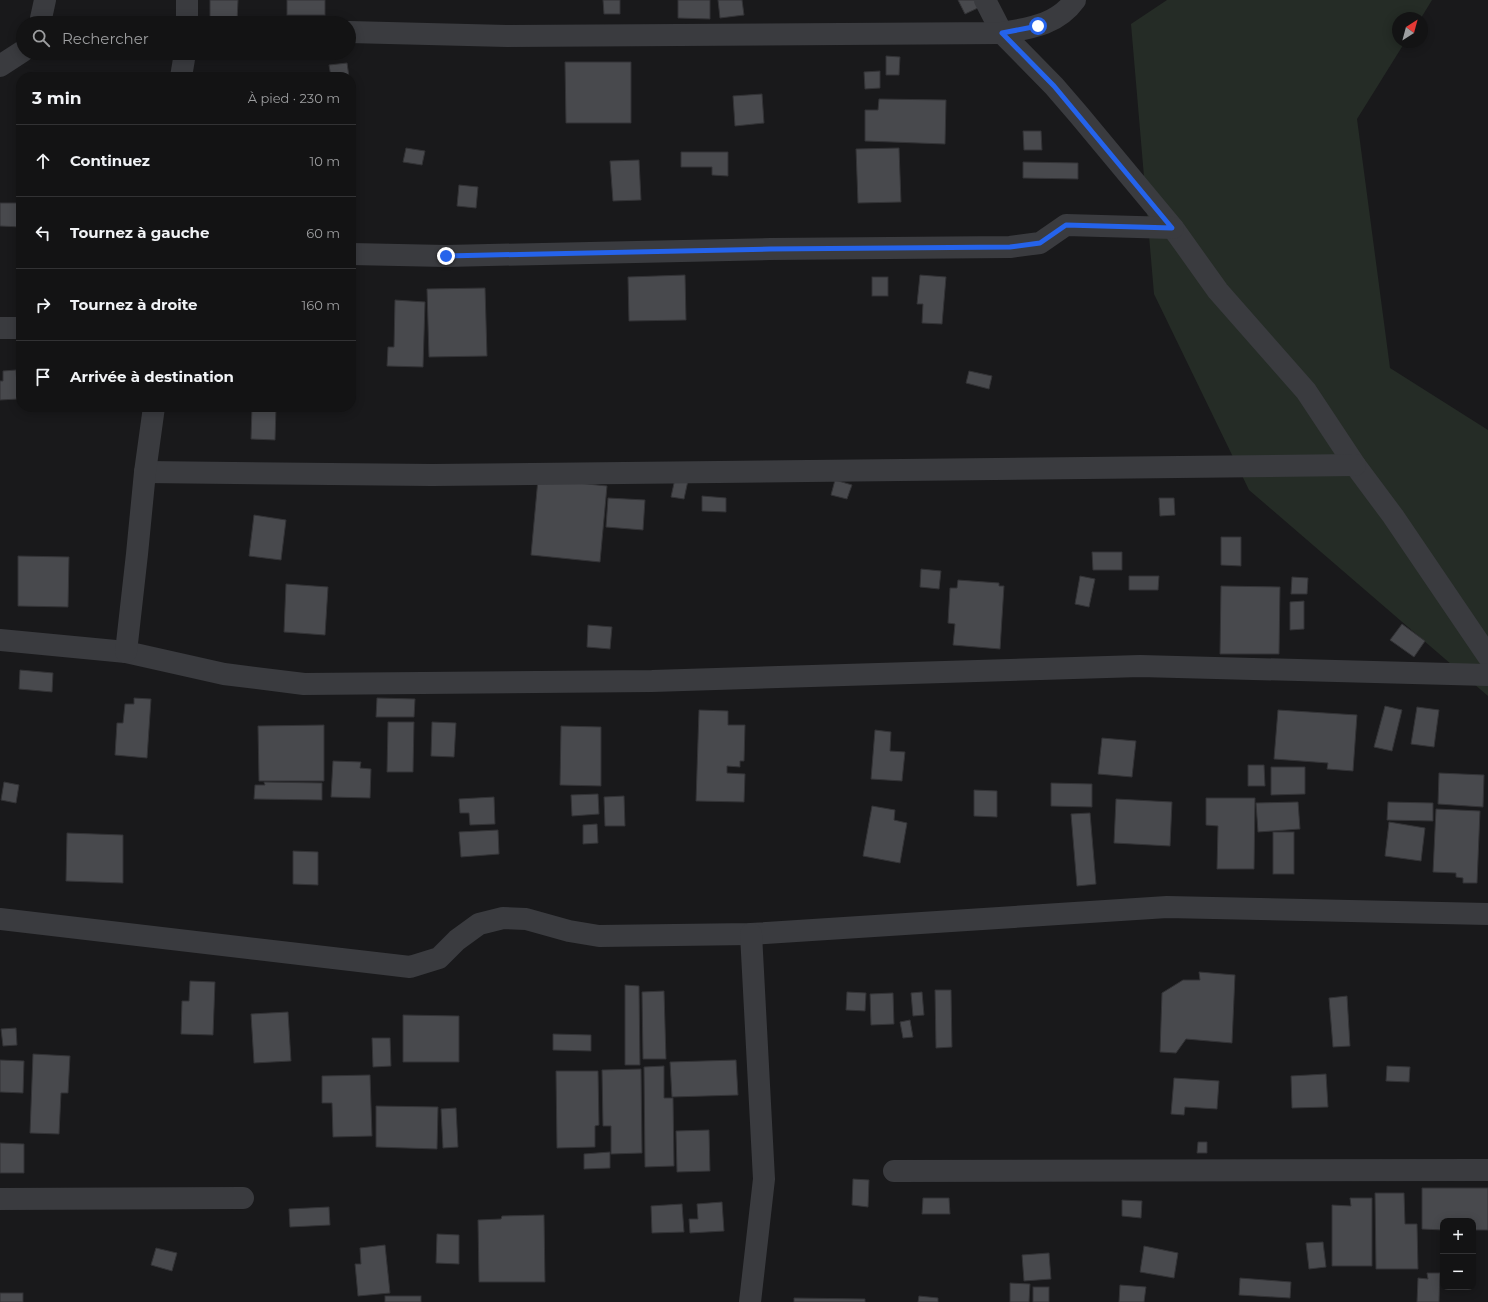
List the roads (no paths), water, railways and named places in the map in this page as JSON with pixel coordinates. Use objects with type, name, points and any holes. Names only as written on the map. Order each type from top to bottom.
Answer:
[{"type":"street","points":[[42,16],[45,0]]},
{"type":"street","points":[[187,0],[187,16]]},
{"type":"street","points":[[985,0],[1002,33],[1054,86],[1172,228],[1218,290],[1306,391],[1355,465],[1393,516],[1488,656]]},
{"type":"street","points":[[356,32],[507,36],[1002,33],[1038,26],[1057,17],[1075,0]]},
{"type":"street","points":[[0,66],[16,56]]},
{"type":"street","points":[[182,72],[184,60]]},
{"type":"street","points":[[356,254],[446,256],[770,249],[1010,247],[1040,243],[1066,225],[1172,228]]},
{"type":"street","points":[[0,328],[16,328]]},
{"type":"street","points":[[126,652],[145,472],[153,412]]},
{"type":"street","points":[[145,472],[432,475],[1355,465]]},
{"type":"street","points":[[0,640],[126,652],[224,674],[304,684],[652,681],[1140,666],[1488,675]]},
{"type":"street","points":[[0,919],[410,967],[439,958],[457,940],[479,924],[503,918],[526,919],[569,931],[599,936],[751,934],[1167,907],[1488,914]]},
{"type":"street","points":[[750,1302],[764,1179],[751,934]]},
{"type":"street","points":[[894,1171],[1488,1170]]},
{"type":"street","points":[[0,1199],[243,1198]]}]
